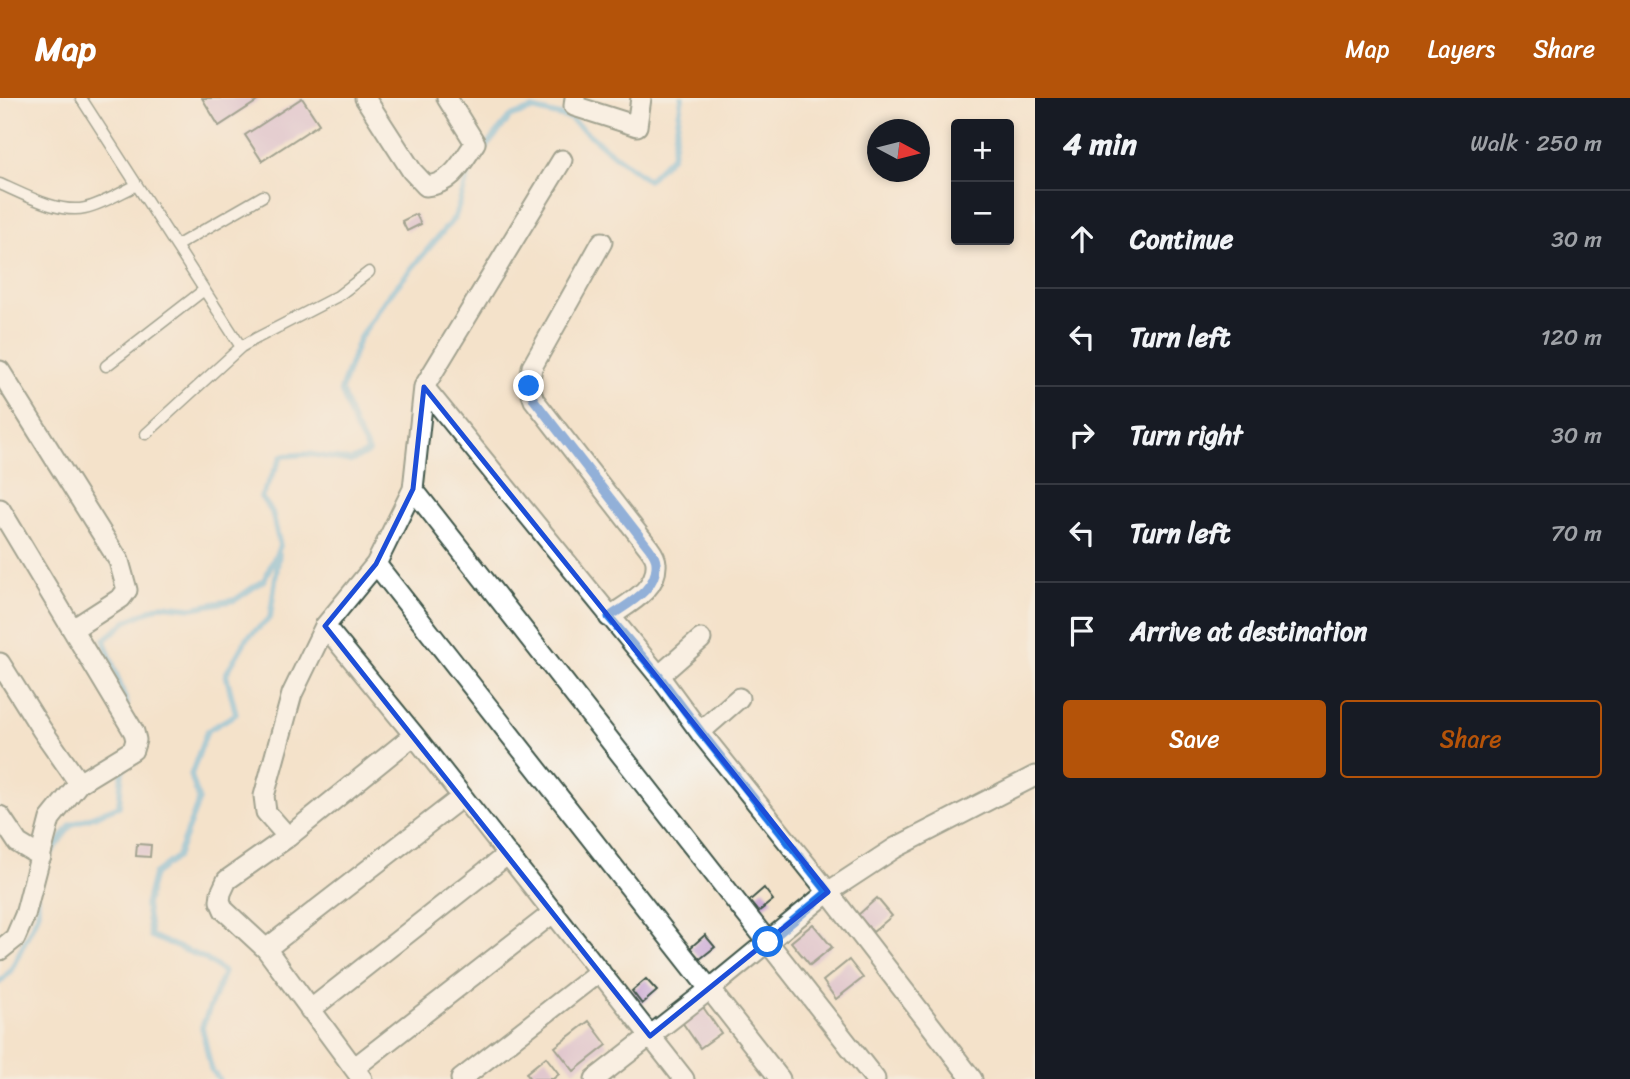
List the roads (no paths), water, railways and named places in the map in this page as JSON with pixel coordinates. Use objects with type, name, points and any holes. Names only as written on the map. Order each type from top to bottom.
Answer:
[{"type":"street","points":[[366,98],[412,171],[426,186],[437,185],[452,175],[475,144],[447,98]]},
{"type":"street","points":[[575,98],[574,106],[637,126],[641,98]]},
{"type":"street","points":[[288,837],[266,812],[264,796],[292,694],[325,626],[376,564],[413,489],[424,387],[562,160]]},
{"type":"street","points":[[602,242],[531,367],[529,386],[534,400],[649,548],[656,561],[654,577],[646,591],[609,617]]},
{"type":"street","points":[[0,371],[119,561],[124,575],[127,590],[121,598],[73,629]]},
{"type":"street","points":[[424,387],[659,676],[972,1079]]},
{"type":"street","points":[[413,489],[875,1079]]},
{"type":"street","points":[[0,509],[134,732],[136,740],[134,750],[79,783],[50,819],[25,915],[15,938],[0,950]]},
{"type":"street","points":[[376,564],[780,1079]]},
{"type":"street","points":[[325,626],[684,1079]]},
{"type":"street","points":[[659,676],[701,639]]},
{"type":"street","points":[[0,663],[79,783]]},
{"type":"street","points":[[701,732],[739,698]]},
{"type":"street","points":[[414,735],[288,837],[227,880],[221,893],[223,910],[266,949],[358,1074],[554,912]]},
{"type":"street","points":[[596,1079],[828,892],[895,848],[1035,776]]},
{"type":"street","points":[[266,949],[462,797]]},
{"type":"street","points":[[0,816],[18,843],[41,857]]},
{"type":"street","points":[[310,1010],[508,854]]},
{"type":"street","points":[[461,1079],[600,971]]},
{"type":"lane","points":[[81,98],[241,348]]},
{"type":"lane","points":[[0,184],[39,201],[68,209],[84,208],[105,201],[136,185]]},
{"type":"lane","points":[[176,246],[263,196]]},
{"type":"lane","points":[[146,434],[241,348],[338,296],[369,272]]},
{"type":"lane","points":[[106,366],[204,290]]},
{"type":"waterway","points":[[127,704],[104,640],[127,621],[162,605],[192,608],[235,600],[264,580],[280,546],[272,512],[261,497],[282,456],[309,454],[351,461],[369,452],[355,427],[341,390],[359,339],[385,300],[455,217],[472,164],[510,117],[532,109],[569,118],[648,180],[672,156],[682,98]]},
{"type":"waterway","points":[[219,1079],[211,1069],[202,1027],[224,972],[204,958],[151,936],[146,905],[154,874],[177,857],[199,800],[191,775],[207,731],[236,714],[226,674],[247,638],[270,618],[279,554]]},
{"type":"waterway","points":[[46,860],[71,825],[119,806],[122,771],[131,760]]},
{"type":"waterway","points":[[0,982],[11,970],[38,914],[38,897]]}]
